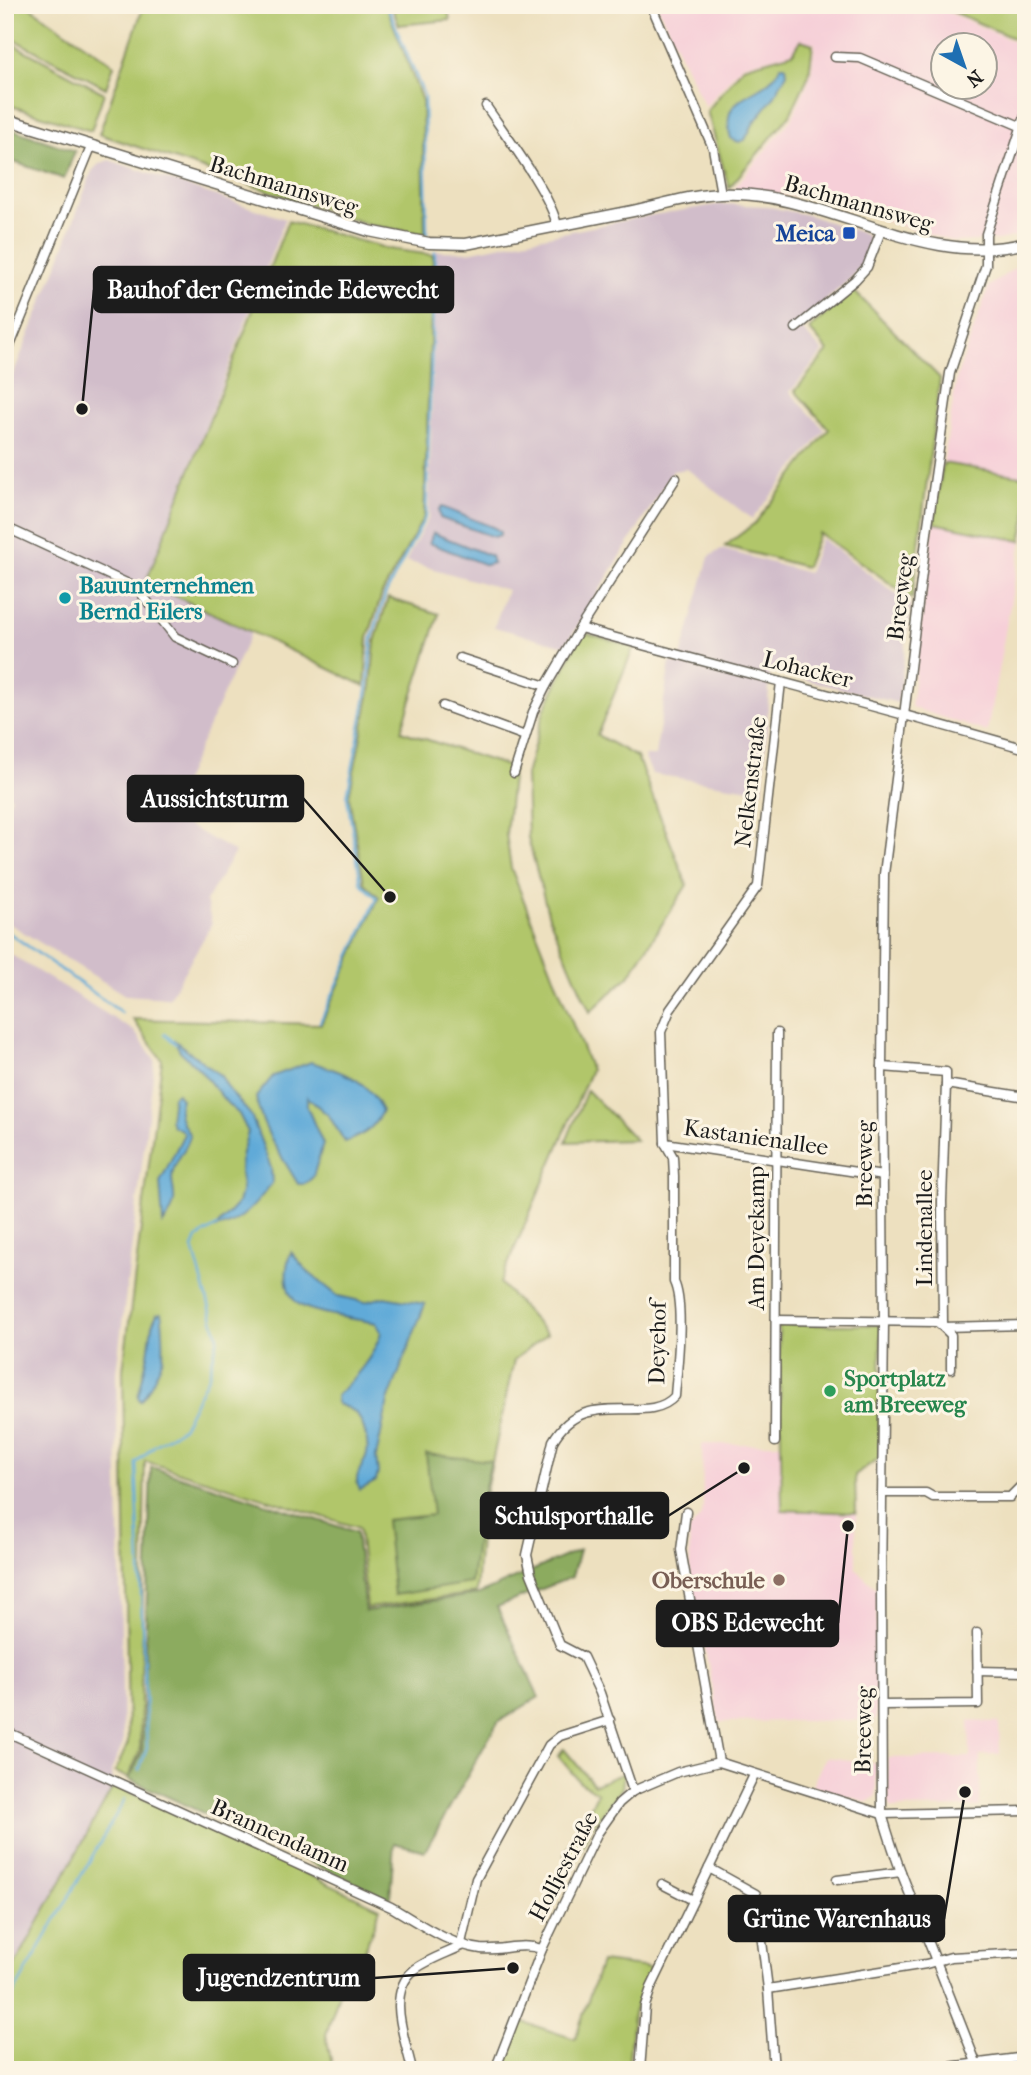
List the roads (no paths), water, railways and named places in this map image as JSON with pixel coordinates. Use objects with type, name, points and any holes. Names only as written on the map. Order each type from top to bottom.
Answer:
[{"type":"street","points":[[651,5],[713,148],[721,194]]},
{"type":"street","points":[[835,57],[860,58],[1020,126]]},
{"type":"street","points":[[486,106],[536,181],[557,226]]},
{"type":"street","name":"Breeweg","points":[[978,2066],[901,1872],[882,1814],[884,874],[950,373],[986,265],[986,234],[1026,113]]},
{"type":"street","name":"Bachmannsweg","points":[[5,119],[403,240],[467,244],[721,194],[774,198],[881,231],[954,249],[987,249],[1026,243]]},
{"type":"street","points":[[5,358],[92,147]]},
{"type":"street","points":[[796,328],[867,267],[881,231]]},
{"type":"street","points":[[514,773],[533,712],[546,686],[676,478]]},
{"type":"street","points":[[5,527],[137,588],[176,637],[232,664]]},
{"type":"street","name":"Lohacker","points":[[580,628],[1025,747]]},
{"type":"street","points":[[460,657],[546,686]]},
{"type":"street","name":"Nelkenstraße","points":[[758,886],[781,682]]},
{"type":"street","points":[[443,706],[525,736]]},
{"type":"street","name":"Deyehof","points":[[633,1791],[610,1720],[583,1657],[560,1645],[534,1583],[527,1555],[553,1441],[561,1428],[569,1420],[586,1412],[664,1406],[675,1396],[678,1318],[677,1290],[674,1283],[674,1176],[673,1157],[665,1143],[661,1032],[670,1010],[758,886]]},
{"type":"street","name":"Am Deyekamp","points":[[775,1442],[777,1033]]},
{"type":"street","points":[[882,1067],[946,1072],[946,1084],[1026,1097]]},
{"type":"street","name":"Lindenallee","points":[[946,1084],[942,1201],[943,1327],[951,1335],[951,1369]]},
{"type":"street","name":"Kastanienallee","points":[[665,1143],[883,1176]]},
{"type":"street","points":[[776,1320],[937,1322],[943,1327],[1026,1325]]},
{"type":"street","points":[[882,1493],[926,1493],[933,1497],[1010,1496],[1020,1487],[1026,1486]]},
{"type":"street","points":[[686,1512],[681,1550],[719,1762],[882,1814],[1026,1811]]},
{"type":"street","points":[[883,1705],[978,1704],[977,1633]]},
{"type":"street","points":[[977,1671],[1026,1672]]},
{"type":"street","points":[[412,2070],[398,2006],[403,1984],[417,1968],[462,1944],[476,1879],[550,1745],[560,1736],[610,1720]]},
{"type":"street","name":"Brannendamm","points":[[5,1731],[391,1907],[462,1944],[481,1949],[519,1945],[542,1949]]},
{"type":"street","name":"Holljestraße","points":[[495,2070],[542,1949],[597,1834],[620,1803],[633,1791],[678,1772],[719,1762]]},
{"type":"street","points":[[640,2070],[645,2006],[651,1988],[754,1775]]},
{"type":"street","points":[[709,1868],[757,1894],[774,2070]]},
{"type":"street","points":[[837,1880],[901,1872]]},
{"type":"street","points":[[662,1884],[693,1900]]},
{"type":"street","points":[[768,1989],[937,1962],[951,1957],[1026,1953]]},
{"type":"street","points":[[925,2070],[978,2066],[1026,2057]]},
{"type":"water","points":[[781,66],[786,66],[787,73],[745,140],[739,142],[731,139],[728,123],[736,103],[764,85]]},
{"type":"water","points":[[442,507],[495,528],[500,535],[494,537],[440,518],[439,510]]},
{"type":"water","points":[[433,533],[491,556],[493,563],[486,565],[429,543]]},
{"type":"water","points":[[174,1040],[221,1076],[251,1115],[271,1168],[272,1183],[260,1198],[240,1218],[224,1226],[215,1228],[238,1203],[242,1188],[241,1156],[248,1132],[239,1114],[180,1051]]},
{"type":"water","points":[[311,1062],[344,1073],[361,1083],[382,1111],[367,1131],[345,1142],[329,1116],[307,1097],[307,1107],[323,1144],[313,1177],[305,1184],[298,1184],[267,1131],[256,1097],[273,1076]]},
{"type":"water","points":[[177,1093],[181,1099],[179,1115],[190,1136],[173,1173],[173,1206],[163,1224],[160,1182],[184,1134],[173,1126],[170,1120],[173,1096]]},
{"type":"water","points":[[291,1252],[308,1272],[338,1296],[365,1302],[384,1297],[425,1304],[388,1401],[376,1457],[376,1481],[360,1490],[357,1480],[367,1453],[365,1434],[357,1415],[337,1404],[336,1396],[368,1359],[381,1332],[376,1323],[320,1312],[297,1303],[289,1290],[286,1275]]},
{"type":"water","points":[[161,1313],[163,1357],[140,1401],[138,1397],[152,1325],[157,1314]]},
{"type":"waterway","points":[[387,5],[424,96],[427,233]]},
{"type":"waterway","points":[[320,1022],[377,898],[361,883],[347,797],[368,686],[372,639],[385,595],[426,516],[435,252]]},
{"type":"waterway","points":[[5,930],[122,1013]]},
{"type":"waterway","points":[[165,1034],[176,1044]]},
{"type":"waterway","points":[[139,1770],[147,1748],[136,1463],[154,1446],[182,1428],[209,1375],[218,1337],[193,1248],[197,1238],[217,1226]]},
{"type":"waterway","points":[[5,2013],[11,1998],[125,1799]]},
{"type":"place","name":"Meica","points":[[849,233]]},
{"type":"place","name":"Bauhof der Gemeinde Edewecht","points":[[82,409]]},
{"type":"place","name":"Bauunternehmen Bernd Eilers","points":[[65,598]]},
{"type":"place","name":"Aussichtsturm","points":[[390,897]]},
{"type":"place","name":"Sportplatz am Breeweg","points":[[830,1391]]},
{"type":"place","name":"Schulsporthalle","points":[[744,1468]]},
{"type":"place","name":"OBS Edewecht","points":[[848,1526]]},
{"type":"place","name":"Oberschule","points":[[779,1580]]},
{"type":"place","name":"Grüne Warenhaus","points":[[965,1792]]},
{"type":"place","name":"Jugendzentrum","points":[[513,1968]]}]
